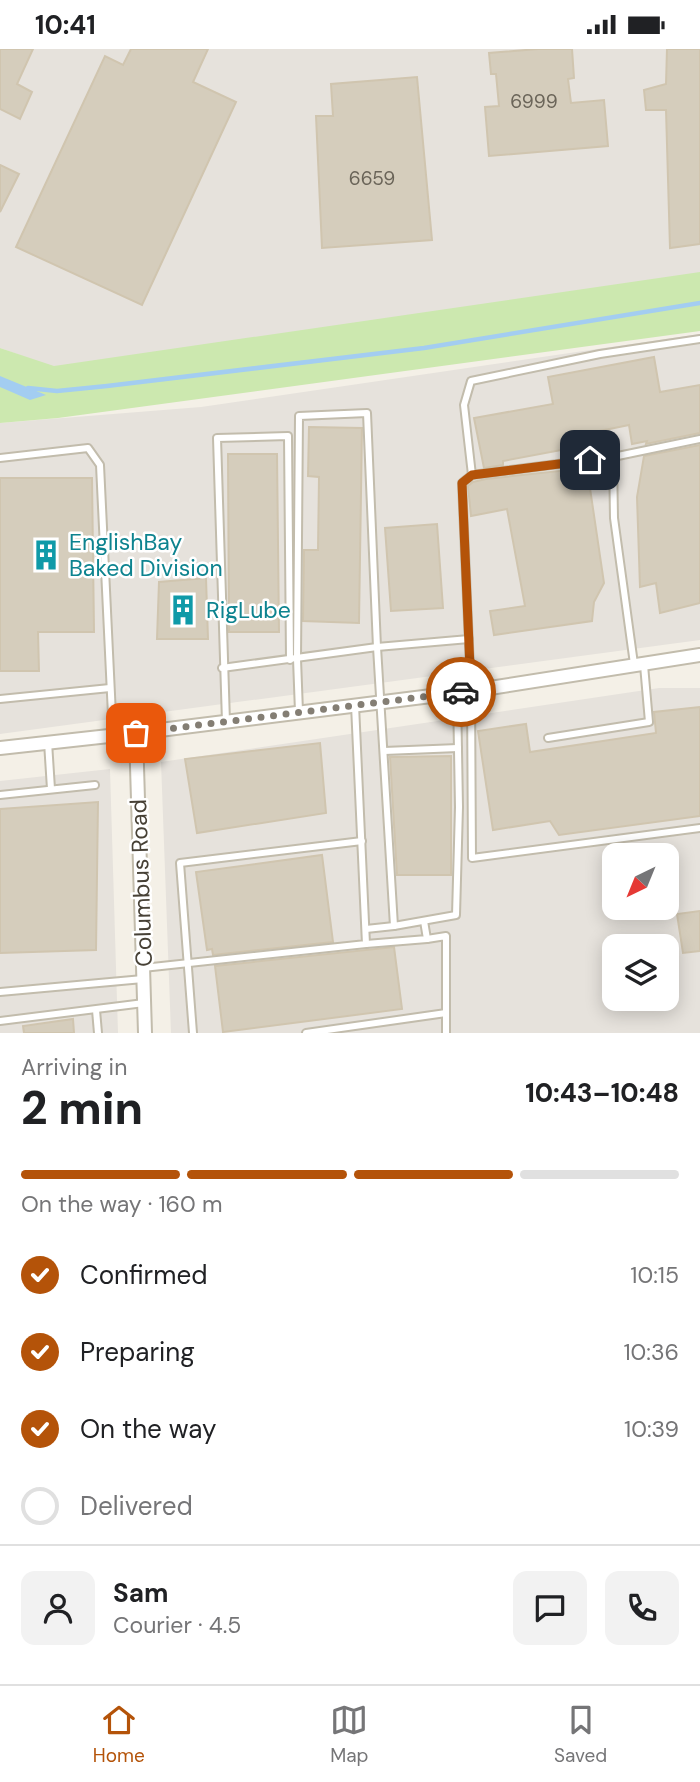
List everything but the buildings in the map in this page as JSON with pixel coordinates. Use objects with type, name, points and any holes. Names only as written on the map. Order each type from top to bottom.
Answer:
[{"type":"street","points":[[0,748],[471,691],[700,655]]},
{"type":"street","name":"Columbus Road","points":[[136,733],[145,1033]]},
{"type":"lane","points":[[472,475],[464,405],[471,381],[600,354],[700,339]]},
{"type":"lane","points":[[294,659],[299,416],[367,413],[377,647],[394,926]]},
{"type":"lane","points":[[226,722],[222,668],[217,438],[288,436],[294,659],[299,712]]},
{"type":"lane","points":[[700,439],[613,457],[472,475],[462,483],[471,691],[472,858],[700,828]]},
{"type":"lane","points":[[0,458],[88,448],[100,465],[113,736]]},
{"type":"lane","points":[[548,738],[649,722],[614,518],[613,457]]},
{"type":"lane","points":[[222,668],[377,647],[469,639]]},
{"type":"lane","points":[[0,699],[110,688]]},
{"type":"lane","points":[[366,929],[456,915],[457,692]]},
{"type":"lane","points":[[355,705],[366,944]]},
{"type":"lane","points":[[48,742],[51,789]]},
{"type":"lane","points":[[384,751],[458,748]]},
{"type":"lane","points":[[0,795],[95,785]]},
{"type":"lane","points":[[193,1033],[180,863],[362,841]]},
{"type":"lane","points":[[425,921],[427,939]]},
{"type":"lane","points":[[0,992],[143,973],[187,963],[446,936],[446,1033]]},
{"type":"lane","points":[[0,1021],[144,1003]]},
{"type":"lane","points":[[96,1010],[98,1033]]},
{"type":"lane","points":[[306,1033],[446,1013]]},
{"type":"shaded area","points":[[0,49],[700,49],[700,282],[54,367],[0,348]]},
{"type":"shaded area","points":[[700,334],[700,640],[0,734],[0,423],[201,407]]},
{"type":"shaded area","points":[[659,688],[700,688],[700,1033],[171,1033],[161,762]]},
{"type":"shaded area","points":[[110,769],[118,1033],[0,1033],[0,781]]},
{"type":"green space","points":[[700,272],[700,331],[58,418],[0,423],[0,348],[54,366]]},
{"type":"water","points":[[0,376],[46,395],[30,400],[0,387]]},
{"type":"waterway","points":[[28,388],[57,391],[107,386],[424,348],[700,303]]},
{"type":"way so far","points":[[136,733],[461,692]]},
{"type":"place","name":"EnglishBay Baked Division","points":[[46,555]]},
{"type":"place","name":"RigLube","points":[[183,610]]},
{"type":"route","points":[[461,692],[471,691],[462,483],[472,475],[590,460]]}]
